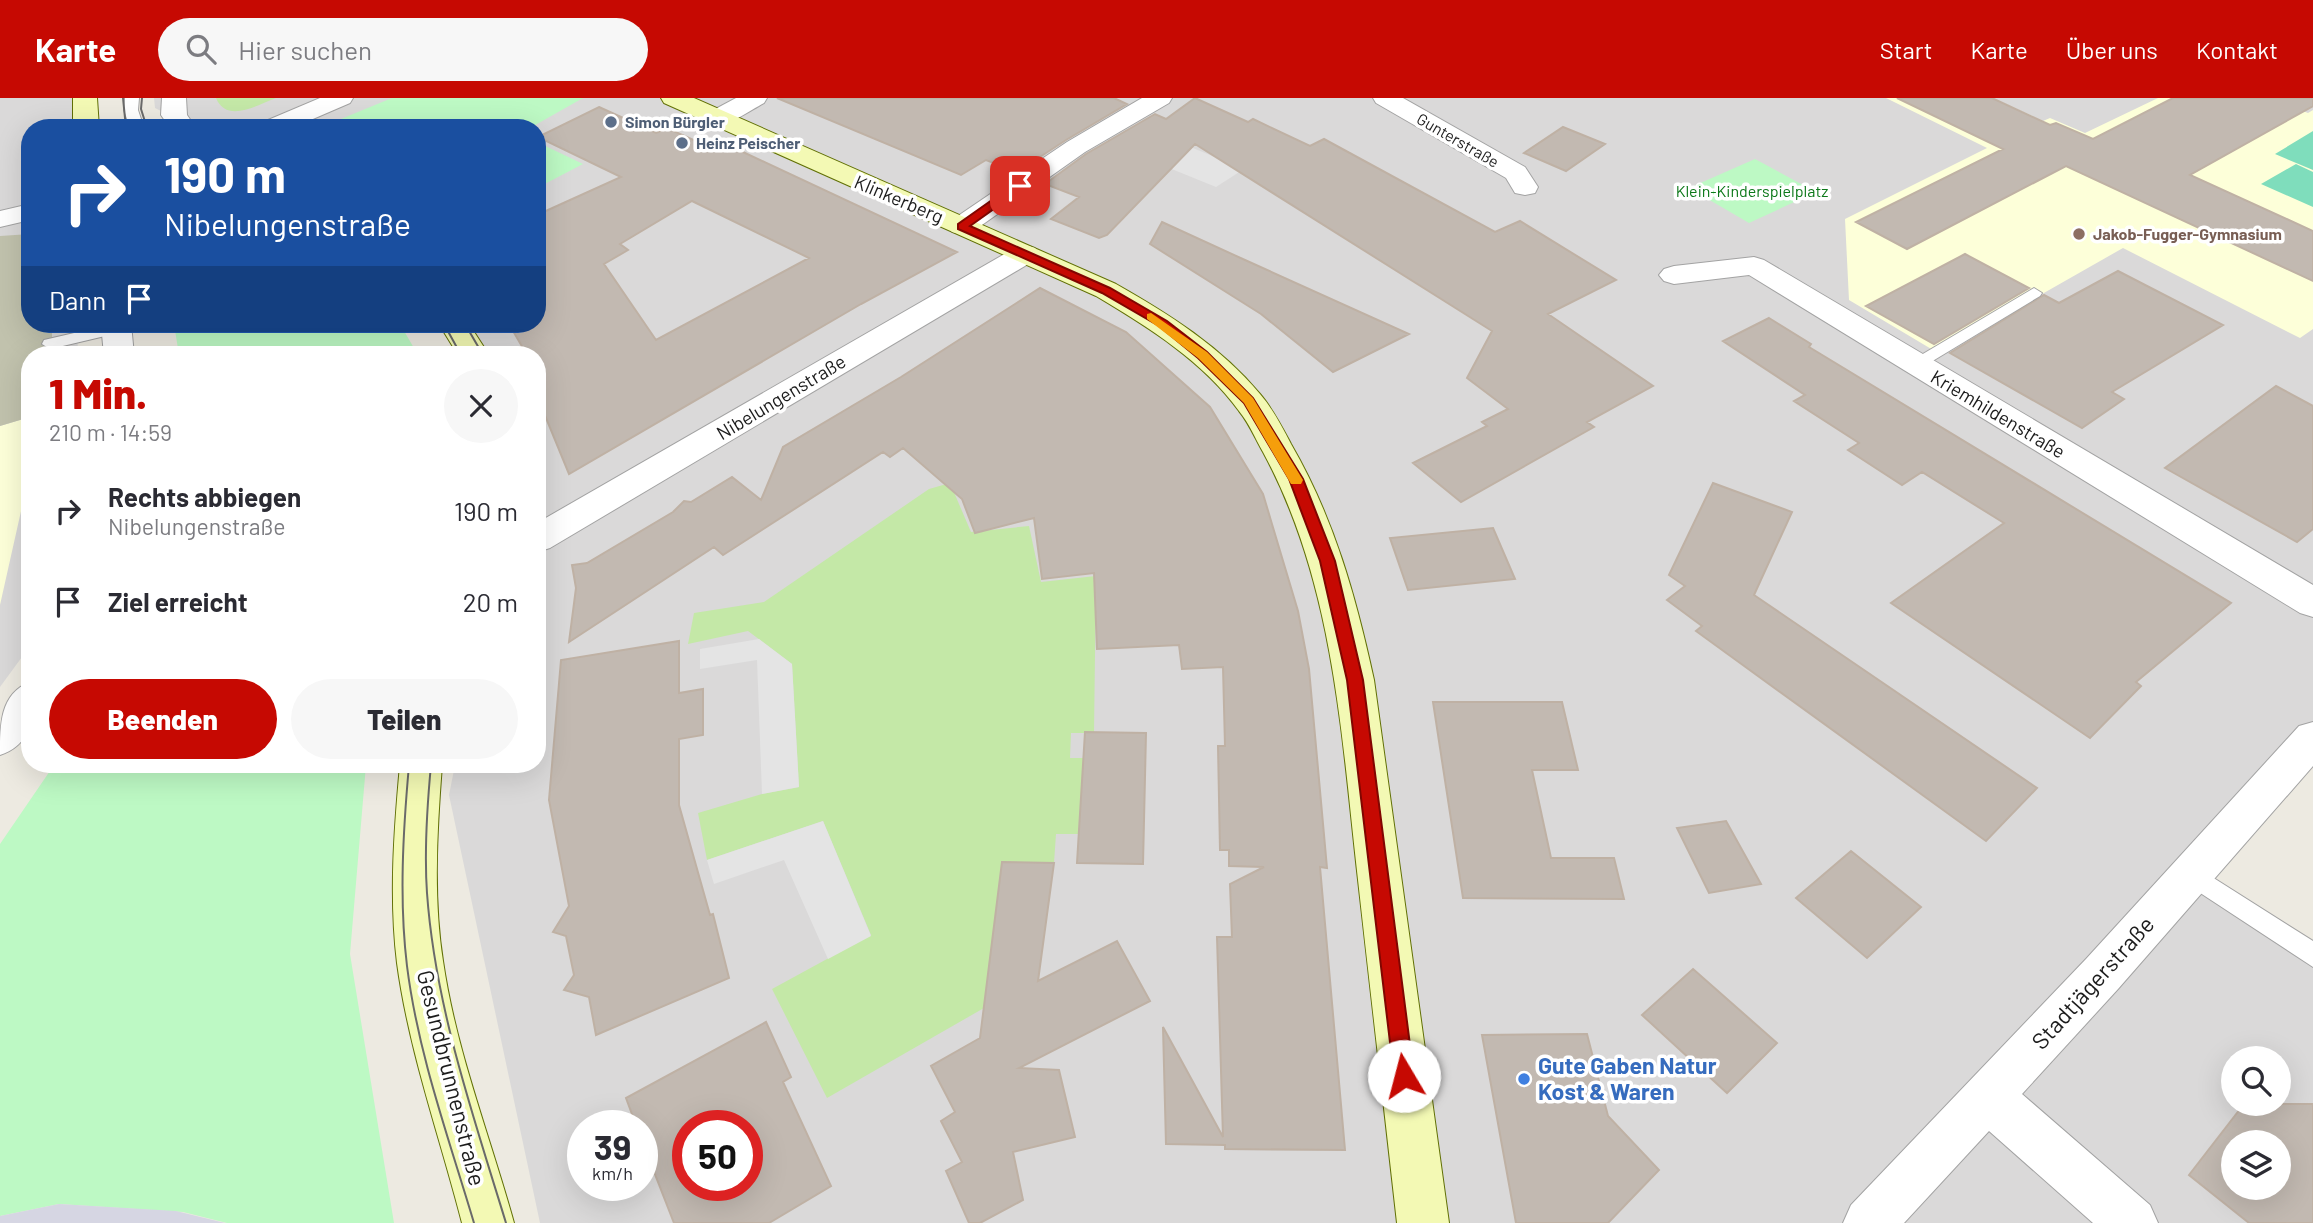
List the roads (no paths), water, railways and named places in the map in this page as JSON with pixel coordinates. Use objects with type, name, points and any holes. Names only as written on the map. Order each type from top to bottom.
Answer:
[{"type":"main road","points":[[85,98],[86,119]]},
{"type":"main road","name":"Klinkerberg","points":[[673,98],[1106,290],[1163,323],[1203,355],[1249,401],[1300,489],[1335,585],[1355,680],[1423,1223]]},
{"type":"main road","name":"Gesundbrunnenstraße","points":[[421,773],[415,862],[421,963],[441,1057],[488,1223]]},
{"type":"street","points":[[174,98],[174,115],[177,119]]},
{"type":"street","points":[[291,119],[341,98]]},
{"type":"street","points":[[717,118],[755,98]]},
{"type":"street","points":[[962,226],[1076,148],[1160,98]]},
{"type":"street","name":"Gunterstraße","points":[[1385,98],[1516,173],[1525,187]]},
{"type":"street","points":[[0,219],[21,214]]},
{"type":"street","name":"Nibelungenstraße","points":[[546,534],[1025,254]]},
{"type":"street","name":"Kriemhildenstraße","points":[[1674,275],[1754,266],[2313,603]]},
{"type":"street","name":"Stadtjägerstraße","points":[[1869,1223],[1989,1098],[2313,738]]},
{"type":"street","points":[[1989,1098],[2132,1223]]},
{"type":"lane","points":[[132,98],[131,110],[134,119]]},
{"type":"lane","points":[[1915,364],[2034,293]]},
{"type":"lane","points":[[50,344],[117,336]]},
{"type":"lane","points":[[2190,874],[2313,955]]},
{"type":"tram line","points":[[123,98],[125,119]]},
{"type":"tram line","points":[[142,98],[141,109],[144,119]]},
{"type":"tram line","points":[[449,333],[456,346]]},
{"type":"tram line","points":[[470,333],[478,346]]},
{"type":"tram line","points":[[408,773],[403,866],[407,966],[426,1064],[474,1223]]},
{"type":"tram line","points":[[430,773],[426,877],[438,977],[457,1060],[506,1223]]},
{"type":"place","name":"Simon Bürgler","points":[[611,122]]},
{"type":"place","name":"Heinz Peischer","points":[[682,143]]},
{"type":"place","name":"Jakob-Fugger-Gymnasium","points":[[2079,234]]},
{"type":"place","name":"Gute Gaben Natur Kost & Waren","points":[[1524,1079]]},
{"type":"park label","name":"Klein-Kinderspielplatz","points":[[1752,191]]}]
